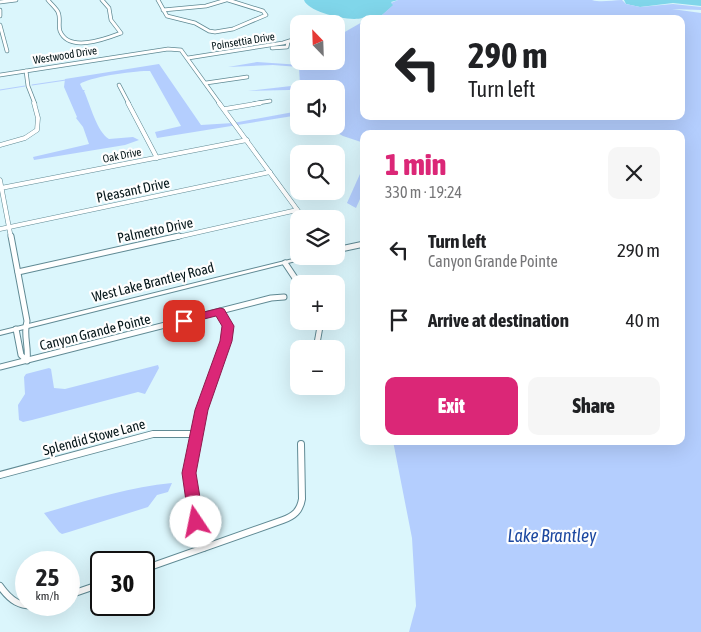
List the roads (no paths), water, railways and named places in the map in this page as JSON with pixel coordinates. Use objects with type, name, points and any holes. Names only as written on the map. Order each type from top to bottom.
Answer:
[{"type":"street","points":[[0,2],[16,0]]},
{"type":"street","points":[[48,0],[59,13],[59,27],[62,37],[76,43],[106,39],[121,33],[111,20],[109,8],[102,0]]},
{"type":"street","points":[[158,0],[162,10],[167,16],[195,22],[211,32],[233,29],[266,16],[263,11],[227,0],[206,6],[162,10]]},
{"type":"street","points":[[0,10],[0,16]]},
{"type":"street","points":[[0,25],[7,52]]},
{"type":"street","name":"Poinsettia Drive","points":[[188,58],[290,41]]},
{"type":"street","name":"Westwood Drive","points":[[0,145],[28,136],[37,130],[37,111],[28,85],[26,71],[178,49],[183,51],[188,58]]},
{"type":"street","points":[[188,58],[297,210]]},
{"type":"street","points":[[0,75],[26,71]]},
{"type":"street","points":[[206,83],[247,76]]},
{"type":"street","points":[[119,85],[157,158]]},
{"type":"street","points":[[225,109],[270,101]]},
{"type":"street","name":"Oak Drive","points":[[1,188],[247,140]]},
{"type":"street","name":"Pleasant Drive","points":[[0,229],[270,172]]},
{"type":"street","points":[[0,180],[27,321],[24,327],[29,353],[27,361]]},
{"type":"street","name":"Palmetto Drive","points":[[18,272],[290,212]]},
{"type":"street","points":[[345,248],[360,245]]},
{"type":"street","name":"West Lake Brantley Road","points":[[0,333],[290,262]]},
{"type":"street","points":[[285,263],[293,275]]},
{"type":"street","name":"Canyon Grande Pointe","points":[[0,368],[284,297]]},
{"type":"street","points":[[203,548],[193,508],[189,473],[201,410],[226,341],[228,326],[220,312]]},
{"type":"street","points":[[16,329],[21,355],[27,361]]},
{"type":"street","name":"Splendid Stowe Lane","points":[[0,475],[153,434],[196,434]]},
{"type":"street","points":[[155,565],[281,521],[300,510],[304,498],[300,461],[301,444]]},
{"type":"street","points":[[0,586],[15,603]]},
{"type":"water","name":"Lake Brantley","points":[[398,0],[622,0],[626,4],[640,7],[673,4],[701,7],[701,10],[672,9],[701,13],[701,632],[409,632],[416,606],[412,538],[394,445],[685,445],[685,130],[360,130],[360,142],[341,135],[345,135],[345,80],[300,80],[299,70],[345,70],[345,32],[360,23],[360,120],[685,120],[685,15],[382,15],[393,5],[391,3]]},
{"type":"water","name":"Lake Brantley","points":[[257,62],[290,64],[290,66],[228,67]]},
{"type":"water","points":[[159,64],[201,125],[233,123],[290,113],[290,116],[157,138],[155,132],[181,126],[150,71],[114,74],[80,84],[83,90],[85,90],[94,117],[101,130],[109,139],[133,137],[139,140],[125,145],[34,160],[33,157],[89,144],[64,87],[65,79]]},
{"type":"water","name":"Lake Brantley","points":[[290,86],[290,90],[248,91]]},
{"type":"water","points":[[360,174],[360,199],[356,208],[347,203]]},
{"type":"water","points":[[158,365],[159,368],[145,394],[138,392],[32,420],[23,422],[19,420],[18,405],[25,394],[24,377],[26,374],[49,368],[51,369],[54,388],[65,389]]},
{"type":"water","points":[[172,483],[168,492],[157,495],[148,507],[62,534],[44,513],[123,491]]},
{"type":"waterway","points":[[32,85],[66,80]]},
{"type":"waterway","points":[[0,90],[25,86]]}]
